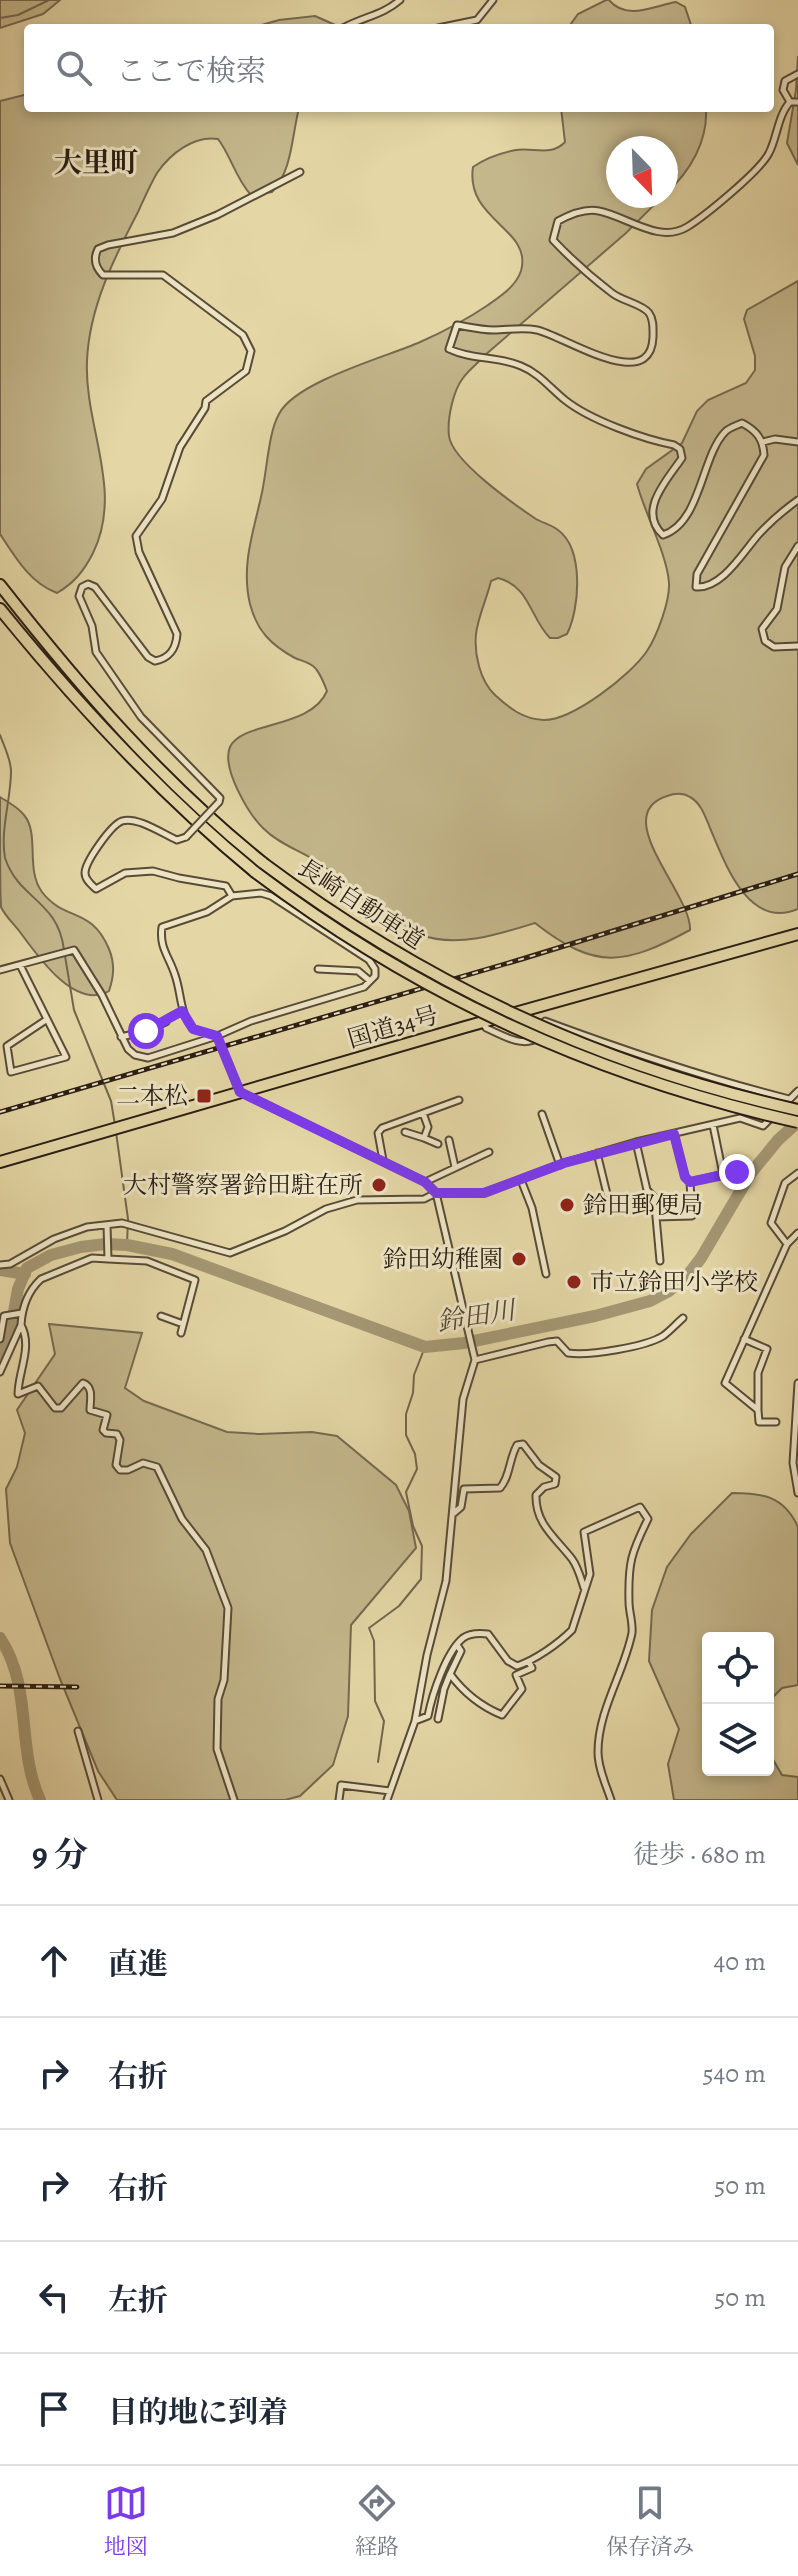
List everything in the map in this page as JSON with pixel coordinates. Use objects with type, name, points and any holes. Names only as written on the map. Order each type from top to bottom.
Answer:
[{"type":"highway","name":"長崎自動車道","points":[[0,585],[70,674],[183,794],[263,863],[333,914],[455,987],[525,1021],[595,1050],[669,1075],[798,1110]]},
{"type":"highway","name":"長崎自動車道","points":[[0,609],[61,683],[175,803],[255,872],[379,958],[520,1032],[592,1062],[666,1087],[798,1122]]},
{"type":"highway","name":"国道34号","points":[[0,1162],[798,934]]},
{"type":"street","points":[[351,24],[383,13],[400,0]]},
{"type":"street","points":[[458,24],[477,20],[493,0]]},
{"type":"street","points":[[790,102],[783,90],[785,81],[798,74]]},
{"type":"street","points":[[798,102],[790,102],[785,107],[768,157],[687,227],[665,232],[597,211],[569,215],[558,221],[553,240],[569,256],[614,295],[648,310],[653,322],[652,353],[644,361],[632,363],[615,360],[534,329],[492,330],[457,325],[449,349],[462,355],[523,366],[567,402],[630,433],[680,449],[682,458],[653,502],[655,528],[663,535],[671,533],[682,520],[701,488],[717,442],[728,429],[742,423],[753,429],[763,442],[764,455],[697,574],[696,587],[709,586],[724,574],[759,534],[798,500]]},
{"type":"street","points":[[232,896],[226,886],[153,871],[125,873],[96,889],[85,873],[89,861],[121,821],[133,821],[177,840],[186,837],[219,802],[220,798],[141,717],[96,652],[92,626],[79,596],[82,587],[88,584],[95,587],[148,657],[155,661],[170,655],[176,646],[177,634],[139,552],[136,536],[162,499],[180,447],[205,408],[206,401],[246,371],[251,351],[243,335],[163,275],[103,275],[97,269],[94,257],[98,249],[108,245],[173,233],[217,215],[300,172]]},
{"type":"street","points":[[763,442],[775,439],[798,442]]},
{"type":"street","points":[[798,546],[785,567],[777,609],[762,629],[765,641],[774,647],[798,646]]},
{"type":"street","points":[[0,970],[74,950],[121,1037],[135,1055],[148,1058],[217,1036],[251,1021],[364,987],[375,976],[375,969],[369,960],[271,896],[261,893],[232,896],[207,912],[162,927],[162,949],[175,975],[182,1011],[193,1029],[217,1036]]},
{"type":"street","points":[[20,965],[66,1057],[11,1072],[7,1046],[46,1020]]},
{"type":"street","points":[[318,969],[358,971],[370,981]]},
{"type":"street","points":[[483,1022],[486,1028],[527,1043],[541,1036],[545,1021],[542,1006]]},
{"type":"street","points":[[121,1037],[146,1031],[182,1011]]},
{"type":"street","points":[[545,1021],[637,1055],[790,1099]]},
{"type":"street","points":[[217,1036],[240,1092],[425,1182],[436,1193],[467,1324],[474,1358],[463,1399],[446,1581],[427,1655],[415,1721],[387,1800]]},
{"type":"street","points":[[0,1265],[10,1264],[87,1227],[123,1224],[230,1253],[285,1231],[326,1209],[357,1200],[424,1199],[436,1193],[484,1193],[636,1142],[740,1118],[763,1126],[798,1091]]},
{"type":"street","points":[[383,1161],[378,1133],[382,1128],[459,1100]]},
{"type":"street","points":[[423,1113],[428,1127],[424,1138]]},
{"type":"street","points":[[542,1114],[560,1165]]},
{"type":"street","points":[[713,1125],[723,1174]]},
{"type":"street","points":[[405,1132],[438,1144]]},
{"type":"street","points":[[656,1217],[692,1216],[690,1182],[685,1177],[674,1134]]},
{"type":"street","points":[[449,1140],[455,1167]]},
{"type":"street","points":[[636,1142],[647,1190],[654,1197],[660,1261]]},
{"type":"street","points":[[425,1182],[489,1152]]},
{"type":"street","points":[[597,1153],[607,1194]]},
{"type":"street","points":[[690,1182],[737,1172]]},
{"type":"street","points":[[787,1244],[771,1223],[785,1183],[798,1173]]},
{"type":"street","points":[[521,1180],[532,1208],[546,1274]]},
{"type":"street","points":[[108,1226],[108,1257]]},
{"type":"street","points":[[758,1410],[725,1383],[787,1244],[798,1233]]},
{"type":"street","points":[[0,1372],[35,1285],[41,1279],[92,1258],[147,1261],[195,1280],[181,1333]]},
{"type":"street","points":[[0,1339],[4,1316],[22,1313]]},
{"type":"street","points":[[161,1316],[183,1324]]},
{"type":"street","points":[[474,1358],[557,1341],[568,1353],[586,1356],[646,1344],[663,1335],[683,1318]]},
{"type":"street","points":[[21,1325],[26,1354],[18,1394],[38,1386],[55,1408],[61,1408],[83,1383],[87,1384],[90,1389],[90,1410],[107,1415],[103,1430],[117,1434],[120,1440],[116,1465],[120,1470],[143,1463],[157,1467],[182,1519],[206,1550],[228,1608],[224,1680],[218,1699],[217,1749],[234,1800]]},
{"type":"street","points":[[744,1339],[767,1349],[758,1373],[759,1422],[776,1422]]},
{"type":"street","points":[[798,1383],[793,1463],[798,1493]]},
{"type":"street","points":[[453,1513],[461,1507],[464,1489],[500,1488],[505,1482],[510,1458],[517,1445],[523,1444],[539,1465],[556,1477],[555,1484],[544,1487],[536,1495],[537,1512],[544,1527],[575,1562],[585,1589]]},
{"type":"street","points":[[415,1721],[428,1716],[439,1678],[461,1639],[469,1635],[488,1634],[508,1661],[517,1666],[529,1662],[572,1630],[590,1574],[584,1532],[640,1507],[648,1519],[630,1555],[629,1606],[633,1627],[629,1649],[603,1717],[598,1755],[611,1800]]},
{"type":"street","points":[[438,1719],[444,1689],[461,1651],[457,1645]]},
{"type":"street","points":[[450,1674],[463,1690],[487,1709],[502,1715],[522,1689],[516,1675],[532,1668],[529,1662]]},
{"type":"street","points":[[78,1731],[98,1800]]},
{"type":"street","points":[[0,1780],[9,1800]]},
{"type":"street","points":[[339,1800],[341,1785],[390,1791]]},
{"type":"shaded area","points":[[0,0],[60,0],[43,14],[0,28]]},
{"type":"shaded area","points":[[606,0],[632,11],[676,2],[685,7],[691,24],[571,24],[578,14]]},
{"type":"shaded area","points":[[315,16],[333,24],[265,24]]},
{"type":"shaded area","points":[[798,56],[798,165],[787,143]]},
{"type":"shaded area","points":[[24,95],[24,112],[298,112],[284,174],[272,192],[251,195],[218,139],[200,140],[176,153],[162,166],[149,187],[104,284],[89,341],[88,385],[104,482],[102,529],[82,571],[57,593],[31,576],[0,534],[0,101]]},
{"type":"shaded area","points":[[561,112],[706,112],[701,144],[678,181],[678,136],[606,136],[606,208],[651,208],[484,356],[463,378],[454,398],[449,436],[461,458],[514,504],[558,530],[566,539],[576,564],[575,609],[567,634],[558,638],[550,638],[543,630],[517,588],[498,578],[491,581],[477,628],[477,658],[490,689],[500,700],[523,715],[543,720],[569,713],[615,684],[647,651],[662,618],[669,583],[637,484],[646,469],[682,443],[697,411],[708,400],[746,383],[755,370],[755,356],[744,319],[747,310],[798,281],[798,909],[780,913],[765,910],[752,902],[731,875],[700,806],[687,795],[673,794],[651,806],[646,820],[657,857],[679,897],[690,930],[647,950],[611,958],[576,949],[535,923],[464,940],[435,939],[406,929],[379,912],[329,870],[264,829],[238,791],[228,756],[230,747],[237,739],[307,712],[319,703],[327,691],[314,667],[286,653],[266,636],[250,604],[247,576],[249,550],[272,432],[279,414],[288,402],[321,381],[445,330],[488,305],[512,286],[521,271],[522,256],[509,233],[479,200],[473,185],[473,167],[510,151],[560,147],[565,142]]},
{"type":"shaded area","points":[[0,797],[19,810],[29,823],[34,873],[42,892],[60,908],[86,920],[102,935],[113,965],[109,991],[96,995],[83,993],[58,978],[1,907]]},
{"type":"shaded area","points":[[49,1324],[142,1333],[125,1388],[144,1401],[227,1432],[312,1432],[337,1436],[396,1485],[409,1511],[416,1548],[351,1625],[348,1716],[333,1765],[300,1796],[285,1800],[117,1800],[98,1771],[10,1543],[6,1489],[17,1467],[25,1433],[17,1410],[55,1354]]},
{"type":"shaded area","points":[[732,1493],[771,1498],[786,1509],[798,1527],[798,1685],[782,1688],[774,1696],[774,1632],[702,1632],[702,1776],[774,1776],[774,1761],[782,1775],[798,1777],[798,1800],[674,1800],[668,1764],[679,1729],[649,1661],[652,1610],[667,1567],[691,1534]]},
{"type":"waterway","points":[[0,18],[18,15],[49,0]]},
{"type":"waterway","points":[[0,735],[11,771],[4,836],[5,858],[19,883],[54,920],[64,950]]},
{"type":"waterway","points":[[65,956],[74,1010],[111,1101],[115,1125]]},
{"type":"waterway","name":"鈴田川","points":[[0,1354],[11,1329],[18,1289],[27,1268],[51,1255],[105,1244],[172,1254],[425,1347],[464,1343],[595,1316],[650,1301],[669,1291],[688,1275],[751,1173],[778,1140],[798,1122]]},
{"type":"waterway","points":[[116,1132],[128,1219],[127,1245]]},
{"type":"waterway","name":"鈴田川","points":[[0,1270],[25,1274]]},
{"type":"waterway","points":[[378,1762],[384,1721],[375,1701],[374,1641],[369,1628],[399,1606],[421,1579],[422,1546],[413,1526],[406,1492],[417,1469],[415,1454],[406,1435],[406,1414],[413,1393],[414,1375],[425,1347]]},
{"type":"waterway","points":[[0,1638],[17,1677],[28,1760],[40,1800]]},
{"type":"railway","points":[[0,1112],[522,959],[798,874]]},
{"type":"railway","points":[[0,1686],[77,1687]]},
{"type":"place","name":"二本松","points":[[204,1096]]},
{"type":"place","name":"大村警察署鈴田駐在所","points":[[379,1185]]},
{"type":"place","name":"鈴田郵便局","points":[[567,1205]]},
{"type":"place","name":"鈴田幼稚園","points":[[519,1259]]},
{"type":"place","name":"市立鈴田小学校","points":[[574,1282]]},
{"type":"district","name":"大里町","points":[[96,163]]},
{"type":"route","points":[[146,1031],[182,1011],[193,1029],[217,1036],[240,1092],[425,1182],[436,1193],[497,1190],[564,1163],[674,1134],[685,1177],[690,1182],[737,1172]]}]
